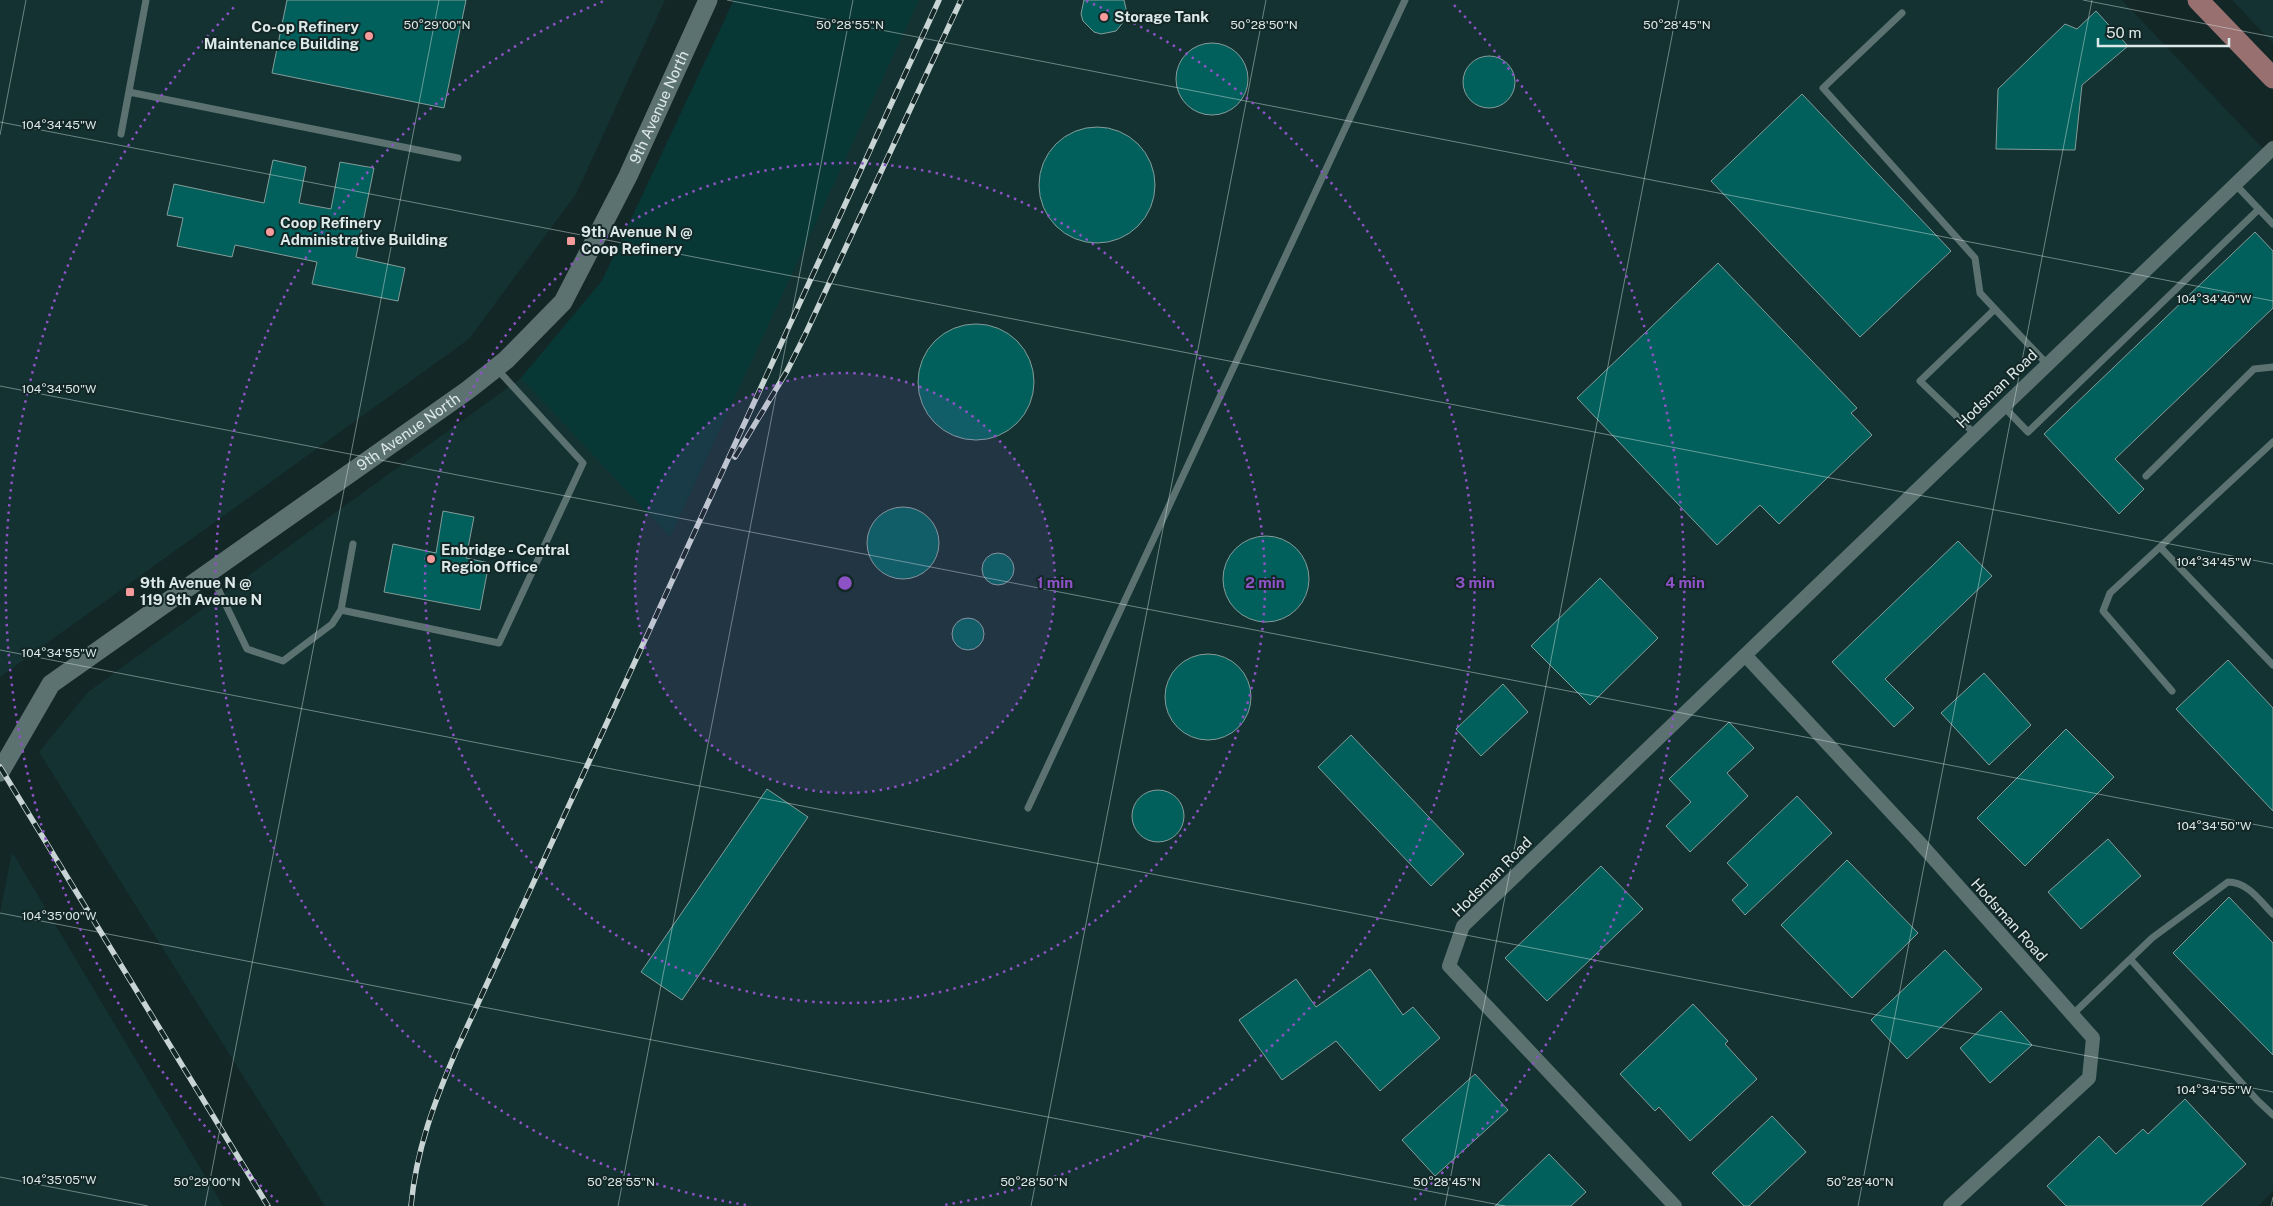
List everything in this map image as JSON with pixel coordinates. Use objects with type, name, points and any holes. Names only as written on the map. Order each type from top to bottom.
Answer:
[{"type":"main road","points":[[2198,0],[2273,78]]},
{"type":"street","name":"9th Avenue North","points":[[0,772],[51,684],[496,368],[563,302],[628,176],[708,0]]},
{"type":"street","name":"Hodsman Road","points":[[1675,1206],[1449,966],[1463,926],[2273,148]]},
{"type":"street","name":"Hodsman Road","points":[[1745,655],[1918,841],[2093,1038],[2089,1078],[1950,1206]]},
{"type":"lane","points":[[121,134],[146,0]]},
{"type":"lane","points":[[1028,808],[1406,0]]},
{"type":"lane","points":[[1902,14],[1823,88],[1976,258],[1980,293],[2047,364]]},
{"type":"lane","points":[[129,92],[458,158]]},
{"type":"lane","points":[[2235,184],[2273,224]]},
{"type":"lane","points":[[2003,406],[2028,432],[2258,209]]},
{"type":"lane","points":[[1975,434],[1920,380],[1995,309]]},
{"type":"lane","points":[[2146,476],[2254,369],[2273,367]]},
{"type":"lane","points":[[340,610],[499,643],[583,463],[496,368]]},
{"type":"lane","points":[[2172,691],[2103,612],[2110,593],[2273,442]]},
{"type":"lane","points":[[210,572],[247,649],[283,661],[332,624],[340,610],[353,544]]},
{"type":"lane","points":[[2160,547],[2273,665]]},
{"type":"lane","points":[[2072,1015],[2152,938],[2228,882],[2237,882],[2246,887],[2273,914]]},
{"type":"lane","points":[[2131,960],[2257,1100],[2273,1115]]},
{"type":"shaded area","points":[[0,0],[665,0],[576,194],[469,339],[0,677]]},
{"type":"shaded area","points":[[734,0],[2122,0],[2273,159],[2273,1191],[2258,1206],[325,1206],[39,752],[88,692],[521,378],[602,281]]},
{"type":"shaded area","points":[[734,0],[919,0],[670,537],[521,378],[602,281]]},
{"type":"shaded area","points":[[2232,0],[2273,0],[2273,43]]},
{"type":"shaded area","points":[[12,852],[223,1206],[0,1206],[0,913]]},
{"type":"building","name":"Co-op Refinery Maintenance Building","points":[[287,0],[466,0],[444,108],[272,73]]},
{"type":"building","name":"Storage Tank","points":[[1084,0],[1124,0],[1127,13],[1125,20],[1116,31],[1101,34],[1094,32],[1083,21],[1081,14]]},
{"type":"building","points":[[2096,11],[2128,46],[2082,85],[2075,150],[1996,149],[1998,89],[2065,24],[2077,29]]},
{"type":"building","points":[[1212,43],[1232,49],[1242,59],[1248,79],[1242,99],[1232,109],[1212,115],[1192,109],[1182,99],[1176,79],[1182,59],[1192,49]]},
{"type":"building","points":[[1484,56],[1494,56],[1508,63],[1515,77],[1515,87],[1508,101],[1494,108],[1484,108],[1474,104],[1467,97],[1463,87],[1463,77],[1467,67],[1474,60]]},
{"type":"building","points":[[1802,94],[1951,251],[1860,337],[1711,181]]},
{"type":"building","points":[[1097,127],[1119,131],[1138,144],[1151,163],[1155,185],[1151,207],[1138,226],[1119,239],[1097,243],[1075,239],[1056,226],[1043,207],[1039,185],[1043,163],[1056,144],[1075,131]]},
{"type":"building","name":"Coop Refinery Administrative Building","points":[[273,160],[306,167],[299,203],[331,209],[340,162],[374,168],[356,257],[405,268],[398,301],[312,284],[317,262],[235,245],[232,257],[177,246],[183,218],[167,215],[174,184],[264,203]]},
{"type":"building","points":[[2255,232],[2273,251],[2273,308],[2115,459],[2144,489],[2119,514],[2044,434]]},
{"type":"building","points":[[1718,263],[1857,408],[1851,413],[1872,435],[1779,524],[1760,505],[1717,545],[1577,398]]},
{"type":"building","points":[[976,324],[998,328],[1017,341],[1030,360],[1034,382],[1030,404],[1017,423],[998,436],[976,440],[954,436],[935,423],[922,404],[918,382],[922,360],[935,341],[954,328]]},
{"type":"building","points":[[903,507],[923,513],[933,523],[939,543],[933,563],[923,573],[903,579],[883,573],[873,563],[867,543],[873,523],[883,513]]},
{"type":"building","name":"Enbridge - Central Region Office","points":[[443,511],[474,517],[466,558],[489,563],[480,610],[384,592],[393,544],[436,553]]},
{"type":"building","points":[[1266,536],[1283,539],[1297,548],[1306,562],[1309,579],[1306,596],[1297,610],[1283,619],[1266,622],[1249,619],[1235,610],[1226,596],[1223,579],[1226,562],[1235,548],[1249,539]]},
{"type":"building","points":[[1958,541],[1992,576],[1885,679],[1914,708],[1894,727],[1832,662]]},
{"type":"building","points":[[998,553],[1004,554],[1009,558],[1013,563],[1013,575],[1009,580],[1004,584],[998,585],[992,584],[987,580],[983,575],[982,569],[983,563],[987,558],[992,554]]},
{"type":"building","points":[[1600,578],[1658,638],[1590,705],[1531,646]]},
{"type":"building","points":[[968,618],[974,619],[979,623],[983,628],[983,640],[979,645],[974,649],[968,650],[962,649],[957,645],[953,640],[952,634],[953,628],[957,623],[962,619]]},
{"type":"building","points":[[1208,654],[1225,657],[1239,666],[1248,680],[1251,697],[1248,714],[1239,728],[1225,737],[1208,740],[1191,737],[1177,728],[1168,714],[1165,697],[1168,680],[1177,666],[1191,657]]},
{"type":"building","points":[[2228,660],[2273,708],[2273,811],[2176,709]]},
{"type":"building","points":[[1984,673],[2031,725],[1989,765],[1941,713]]},
{"type":"building","points":[[1503,684],[1528,712],[1481,756],[1456,729]]},
{"type":"building","points":[[1729,722],[1754,748],[1727,773],[1748,796],[1690,852],[1666,826],[1691,802],[1669,779]]},
{"type":"building","points":[[2066,729],[2114,777],[2025,866],[1977,818]]},
{"type":"building","points":[[1351,735],[1464,854],[1431,886],[1318,767]]},
{"type":"building","points":[[767,789],[808,817],[682,1000],[641,972]]},
{"type":"building","points":[[1158,790],[1168,792],[1176,798],[1182,806],[1184,816],[1182,826],[1176,834],[1168,840],[1158,842],[1148,840],[1140,834],[1134,826],[1132,816],[1134,806],[1140,798],[1148,792]]},
{"type":"building","points":[[1797,796],[1832,833],[1745,915],[1732,900],[1748,885],[1727,863]]},
{"type":"building","points":[[2108,839],[2141,876],[2081,929],[2048,892]]},
{"type":"building","points":[[1847,860],[1918,933],[1852,998],[1781,925]]},
{"type":"building","points":[[1601,866],[1643,909],[1547,1001],[1505,958]]},
{"type":"building","points":[[2229,897],[2273,943],[2273,1055],[2173,953]]},
{"type":"building","points":[[1945,950],[1982,989],[1907,1059],[1871,1020]]},
{"type":"building","points":[[1370,969],[1403,1015],[1413,1007],[1440,1038],[1380,1091],[1336,1041],[1282,1080],[1239,1020],[1296,979],[1316,1007]]},
{"type":"building","points":[[1693,1004],[1728,1041],[1725,1044],[1757,1079],[1690,1141],[1659,1107],[1655,1111],[1620,1074]]},
{"type":"building","points":[[2001,1011],[2032,1045],[1990,1083],[1960,1048]]},
{"type":"building","points":[[1475,1074],[1508,1110],[1435,1176],[1402,1140]]},
{"type":"building","points":[[2185,1099],[2246,1164],[2201,1206],[2066,1206],[2047,1186],[2099,1136],[2116,1154],[2143,1129],[2148,1134]]},
{"type":"building","points":[[1772,1116],[1806,1152],[1749,1206],[1744,1206],[1712,1173]]},
{"type":"building","points":[[1549,1154],[1586,1192],[1571,1206],[1495,1206]]},
{"type":"railway","points":[[411,1206],[422,1145],[441,1087],[457,1049],[939,0]]},
{"type":"railway","points":[[735,457],[787,371],[805,335],[961,0]]},
{"type":"railway","points":[[0,767],[268,1206]]},
{"type":"place","name":"Storage Tank","points":[[1104,17]]},
{"type":"place","name":"Co-op Refinery Maintenance Building","points":[[369,36]]},
{"type":"place","name":"Coop Refinery Administrative Building","points":[[270,232]]},
{"type":"place","name":"9th Avenue N @ Coop Refinery","points":[[571,241]]},
{"type":"place","name":"Enbridge - Central Region Office","points":[[431,559]]},
{"type":"place","name":"9th Avenue N @ 119 9th Avenue N","points":[[130,592]]}]
